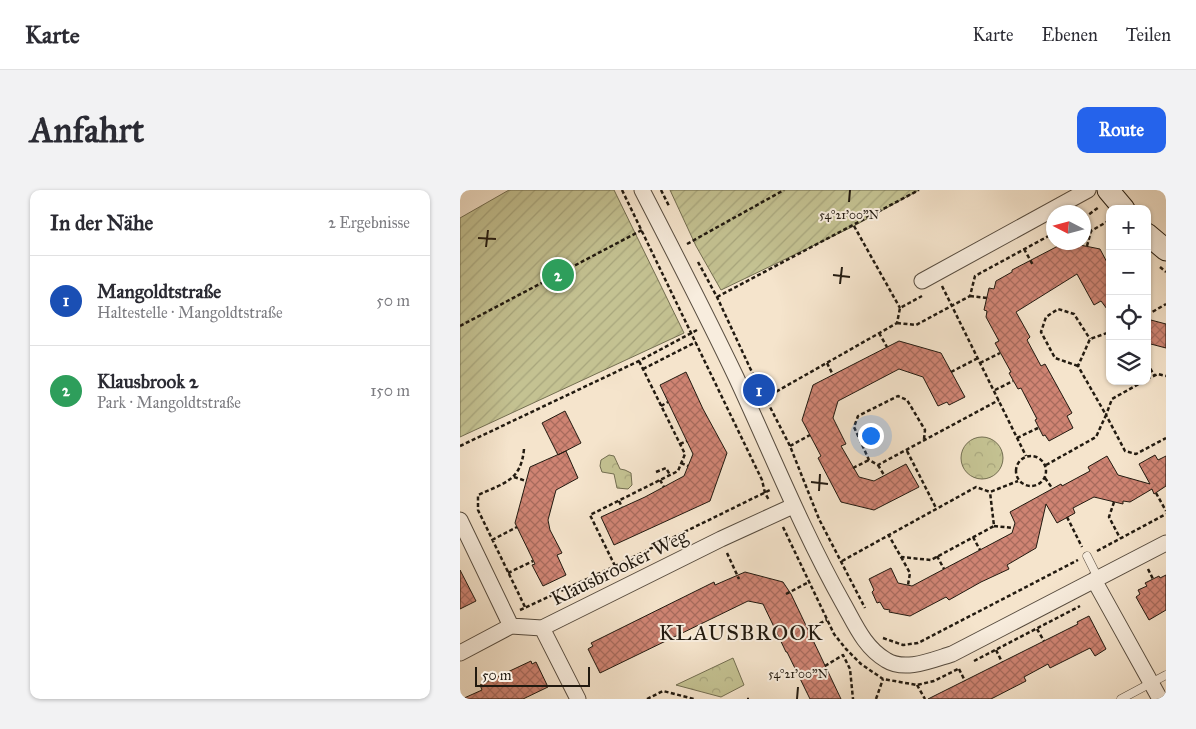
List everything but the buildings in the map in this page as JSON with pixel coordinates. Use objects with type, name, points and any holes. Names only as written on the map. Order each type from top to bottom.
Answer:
[{"type":"street","points":[[642,190],[750,407],[784,481],[793,506],[824,570],[867,645],[887,661],[907,665],[926,662],[952,654],[1166,543]]},
{"type":"street","points":[[922,281],[1088,190]]},
{"type":"street","points":[[1105,197],[1118,205]]},
{"type":"street","points":[[1151,237],[1166,250]]},
{"type":"street","name":"Klausbrooker Weg","points":[[511,626],[542,628],[721,539],[793,506]]},
{"type":"street","points":[[460,520],[511,626],[460,653]]},
{"type":"street","points":[[1096,579],[1102,595],[1160,699]]},
{"type":"street","points":[[542,628],[578,699]]},
{"type":"lane","points":[[1087,556],[1096,579]]},
{"type":"lane","points":[[1121,699],[1166,675]]},
{"type":"path","points":[[622,190],[762,480],[765,493],[834,634],[861,664],[883,679],[917,685],[934,681],[959,669],[965,680]]},
{"type":"path","points":[[661,190],[670,208]]},
{"type":"path","points":[[692,251],[687,244],[784,190]]},
{"type":"path","points":[[701,306],[919,190]]},
{"type":"path","points":[[1091,211],[1105,197]]},
{"type":"path","points":[[460,326],[658,221]]},
{"type":"path","points":[[1091,230],[1106,222]]},
{"type":"path","points":[[854,226],[900,308],[897,323]]},
{"type":"path","points":[[970,296],[975,276],[1046,237]]},
{"type":"path","points":[[1024,249],[1033,266]]},
{"type":"path","points":[[696,259],[717,297],[790,446],[819,519],[866,610]]},
{"type":"path","points":[[936,274],[1026,456]]},
{"type":"path","points":[[900,308],[928,293],[922,281]]},
{"type":"path","points":[[750,407],[897,323],[916,325],[970,296],[987,298]]},
{"type":"path","points":[[1151,313],[1166,304]]},
{"type":"path","points":[[1090,339],[1074,314],[1058,309],[1046,317],[1041,332],[1054,358],[1078,366],[1126,451],[1136,454],[1166,438]]},
{"type":"path","points":[[460,446],[710,324]]},
{"type":"path","points":[[879,333],[887,348]]},
{"type":"path","points":[[1078,366],[1090,339],[1106,333]]},
{"type":"path","points":[[643,369],[696,342]]},
{"type":"path","points":[[980,363],[1000,353]]},
{"type":"path","points":[[951,372],[978,358]]},
{"type":"path","points":[[614,566],[590,515],[678,471],[685,454],[639,360]]},
{"type":"path","points":[[826,363],[833,375]]},
{"type":"path","points":[[1151,370],[1154,376]]},
{"type":"path","points":[[1151,377],[1158,374],[1166,376]]},
{"type":"path","points":[[994,391],[1013,381]]},
{"type":"path","points":[[1046,465],[1096,437],[1112,399],[1137,385]]},
{"type":"path","points":[[884,475],[878,465],[869,460],[854,427],[858,416],[898,396],[907,400],[926,430],[924,439]]},
{"type":"path","points":[[878,465],[999,400]]},
{"type":"path","points":[[661,406],[668,402]]},
{"type":"path","points":[[1017,438],[1038,428]]},
{"type":"path","points":[[790,446],[810,434]]},
{"type":"path","points":[[680,444],[686,441]]},
{"type":"path","points":[[524,449],[523,464],[514,477],[478,495],[478,510],[525,607]]},
{"type":"path","points":[[907,451],[936,508]]},
{"type":"path","points":[[1026,456],[1035,456],[1042,459],[1046,465],[1045,478],[1034,487],[1026,486],[1018,480],[1016,474],[1017,464],[1026,456]]},
{"type":"path","points":[[853,468],[869,460]]},
{"type":"path","points":[[681,463],[688,466]]},
{"type":"path","points":[[656,472],[666,468],[670,475]]},
{"type":"path","points":[[514,477],[526,481]]},
{"type":"path","points":[[1045,478],[1052,488]]},
{"type":"path","points":[[660,480],[664,487]]},
{"type":"path","points":[[824,570],[976,487],[990,492],[1018,480]]},
{"type":"path","points":[[990,492],[994,526]]},
{"type":"path","points":[[511,626],[520,610],[525,607],[765,493]]},
{"type":"path","points":[[878,632],[882,637],[903,646],[918,643],[1166,513],[1156,493]]},
{"type":"path","points":[[619,500],[622,508]]},
{"type":"path","points":[[1114,502],[1110,517],[1120,538]]},
{"type":"path","points":[[1067,517],[1087,556]]},
{"type":"path","points":[[901,557],[931,560],[994,526],[1013,528]]},
{"type":"path","points":[[492,540],[517,527]]},
{"type":"path","points":[[888,534],[910,573],[908,585]]},
{"type":"path","points":[[973,537],[980,550]]},
{"type":"path","points":[[721,539],[739,579]]},
{"type":"path","points":[[937,556],[944,569]]},
{"type":"path","points":[[508,573],[533,561]]},
{"type":"path","points":[[1147,569],[1152,579]]},
{"type":"path","points":[[786,594],[809,582]]},
{"type":"path","points":[[967,665],[1102,595]]},
{"type":"path","points":[[808,629],[827,619]]},
{"type":"path","points":[[1037,629],[1044,641]]},
{"type":"path","points":[[825,666],[844,655],[846,649]]},
{"type":"path","points":[[996,650],[1002,662]]},
{"type":"path","points":[[844,655],[850,669],[853,699]]},
{"type":"path","points":[[876,699],[887,661]]},
{"type":"path","points":[[917,685],[925,699]]},
{"type":"path","points":[[647,699],[662,691],[694,699]]},
{"type":"green space","points":[[509,190],[614,190],[684,333],[460,437],[460,218]]},
{"type":"green space","points":[[670,190],[919,190],[854,226],[721,290],[696,246]]},
{"type":"green space","points":[[978,437],[986,437],[997,443],[1003,458],[997,473],[986,479],[978,479],[967,473],[961,462],[961,454],[967,443]]},
{"type":"green space","points":[[609,455],[614,456],[620,469],[631,473],[632,485],[628,489],[617,488],[614,474],[602,472],[601,460]]},
{"type":"green space","points":[[733,658],[744,685],[721,697],[676,685]]},
{"type":"place","name":"Klausbrook 2","points":[[558,275]]},
{"type":"place","name":"Mangoldtstraße","points":[[759,390]]},
{"type":"district","name":"KLAUSBROOK","points":[[741,632]]}]
